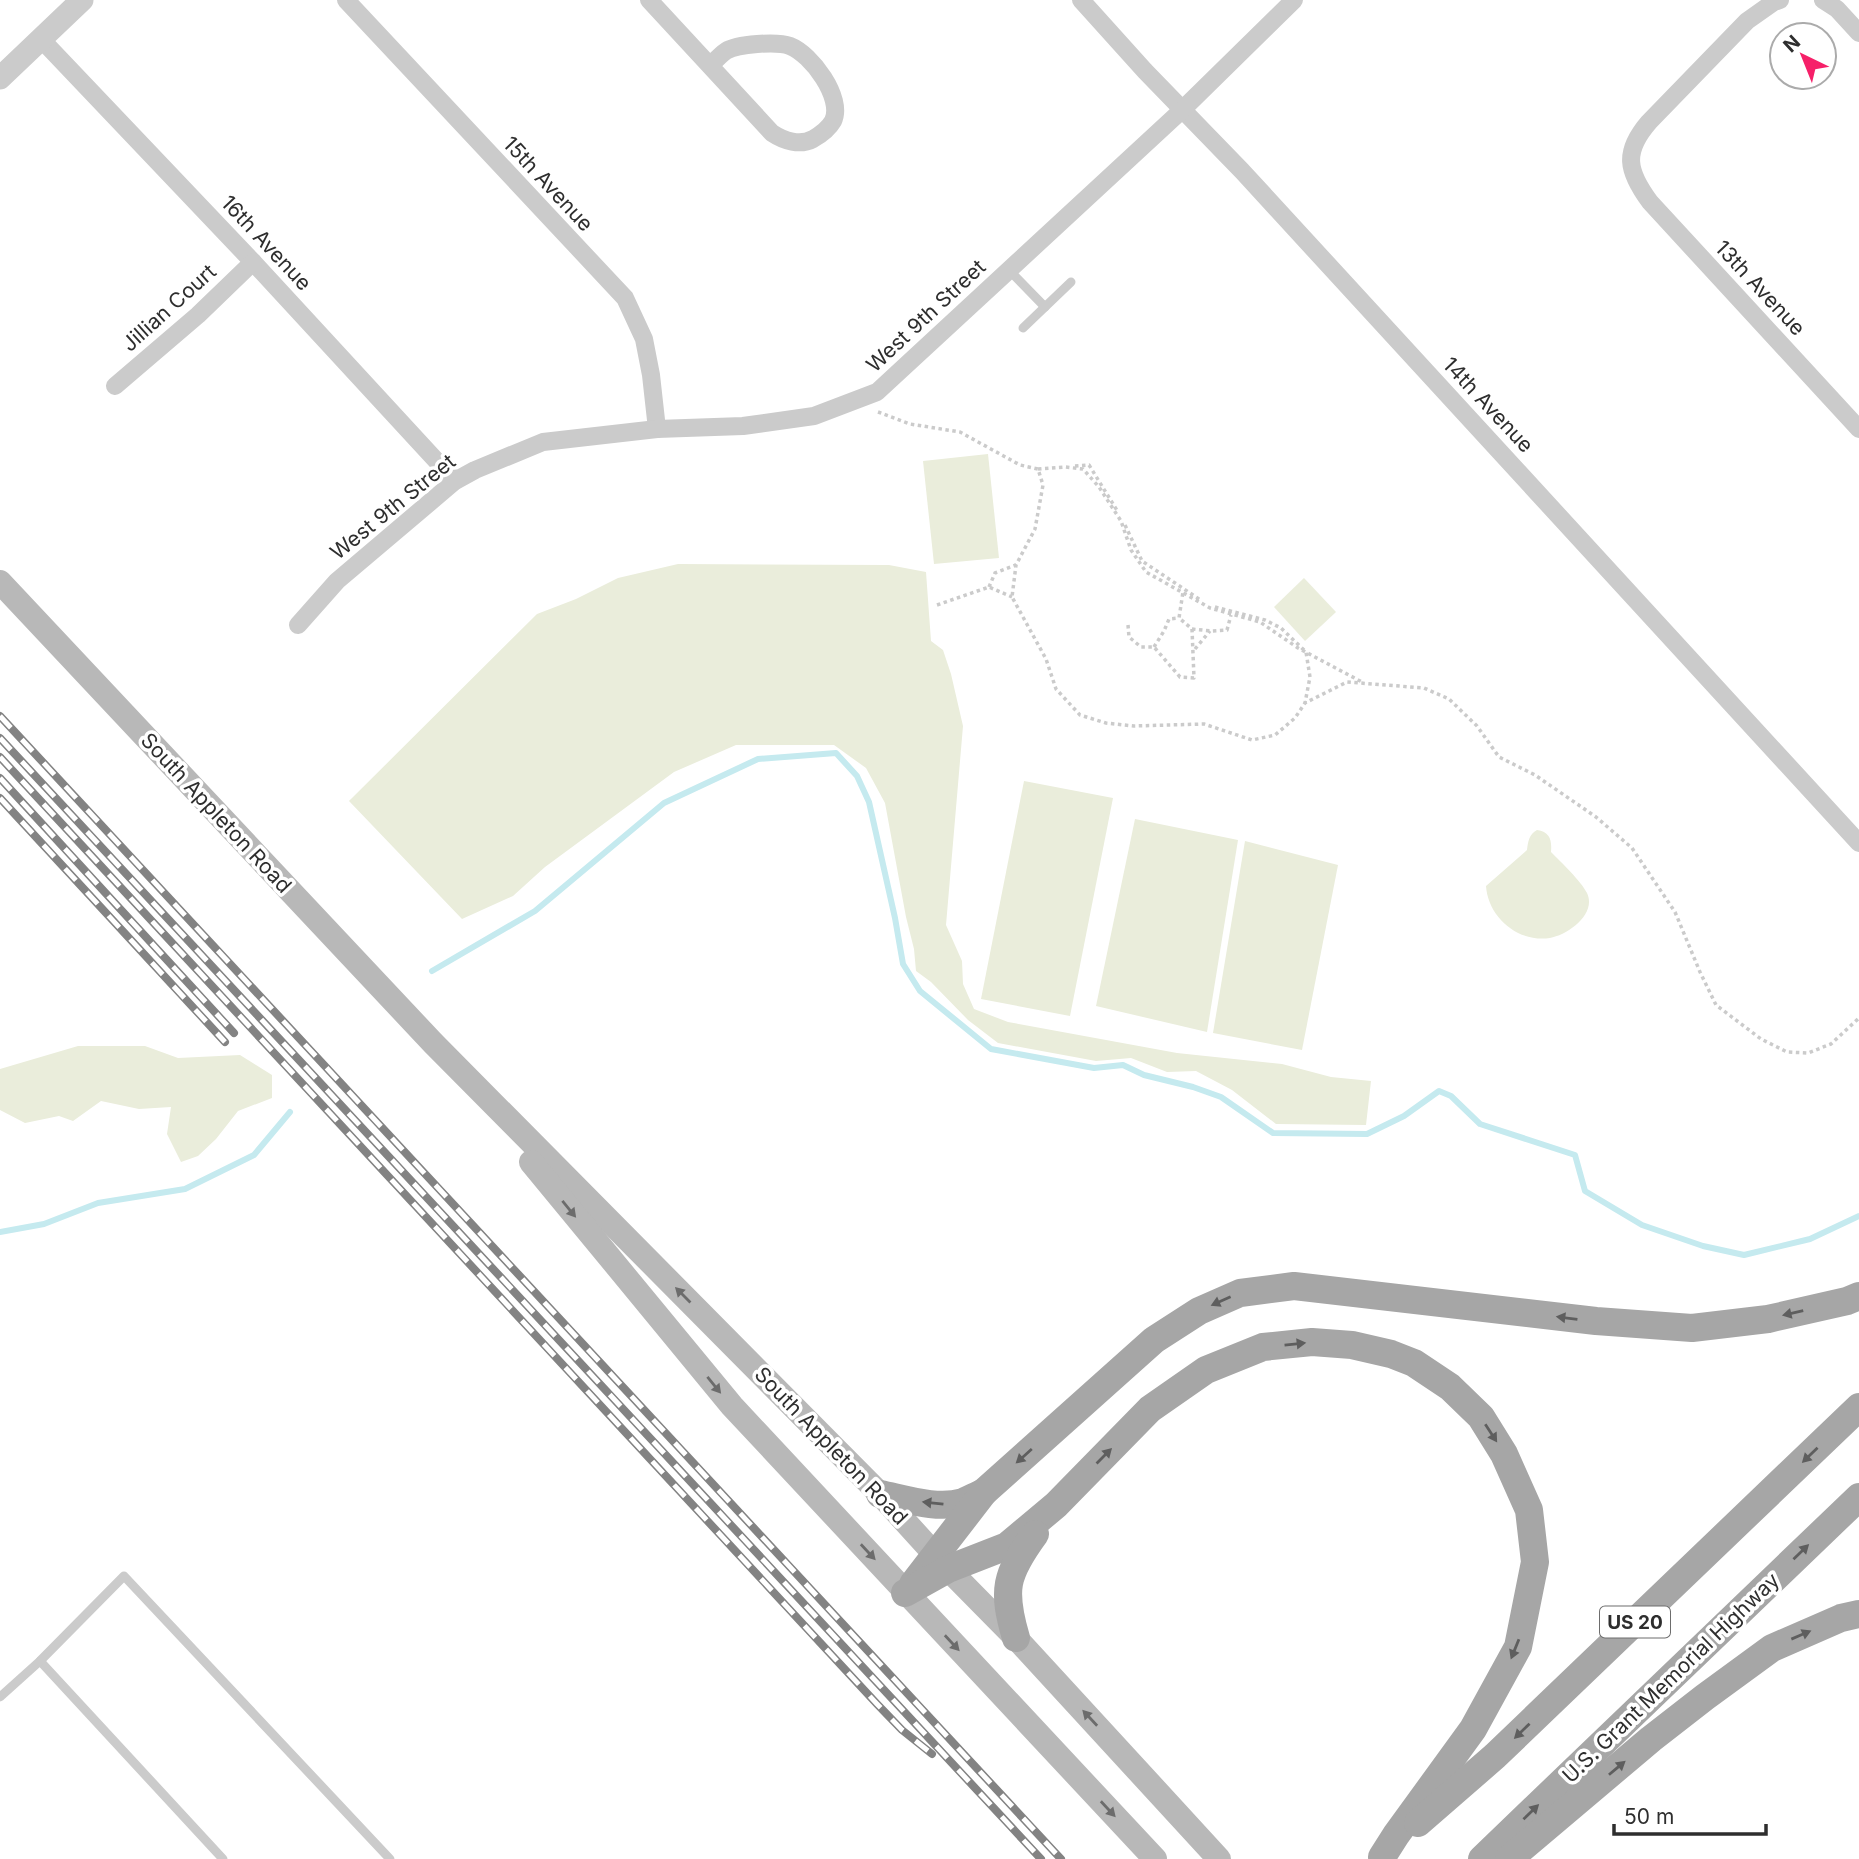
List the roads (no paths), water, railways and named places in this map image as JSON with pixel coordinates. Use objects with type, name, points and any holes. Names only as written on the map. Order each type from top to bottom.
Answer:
[{"type":"main road","name":"South Appleton Road","points":[[0,582],[433,1043],[880,1494],[1219,1859]]},
{"type":"main road","name":"South Appleton Road","points":[[433,1043],[732,1406],[1155,1859]]},
{"type":"main road","points":[[905,1593],[942,1562],[984,1492],[1154,1340],[1199,1311],[1240,1293],[1294,1286],[1596,1321],[1692,1328],[1768,1319],[1859,1296]]},
{"type":"main road","points":[[942,1562],[1007,1546],[1056,1505],[1150,1409],[1206,1370],[1263,1347],[1312,1342],[1352,1345],[1391,1354],[1414,1363],[1450,1387],[1481,1417],[1504,1454],[1529,1510],[1535,1562],[1518,1647],[1473,1729],[1381,1858]]},
{"type":"main road","name":"US 20","points":[[1381,1858],[1495,1756],[1859,1407]]},
{"type":"main road","points":[[880,1494],[925,1503],[947,1504],[962,1502],[984,1492]]},
{"type":"main road","name":"U.S. Grant Memorial Highway","points":[[1482,1859],[1859,1497]]},
{"type":"main road","points":[[1016,1638],[1009,1614],[1007,1588],[1014,1564],[1056,1505]]},
{"type":"main road","points":[[1509,1859],[1651,1740],[1772,1648],[1841,1618],[1859,1614]]},
{"type":"street","points":[[0,78],[82,0]]},
{"type":"street","name":"15th Avenue","points":[[346,0],[625,298],[644,339],[657,429]]},
{"type":"street","points":[[649,0],[710,66],[772,133],[782,140],[808,142],[821,135],[834,120],[831,92],[823,75],[803,54],[790,46],[771,43],[728,50],[710,66]]},
{"type":"street","name":"14th Avenue","points":[[1081,0],[1242,171],[1859,843]]},
{"type":"street","name":"West 9th Street","points":[[298,625],[337,581],[455,481],[543,442],[657,429],[743,426],[814,416],[877,392],[1182,110],[1294,0]]},
{"type":"street","name":"13th Avenue","points":[[1780,0],[1747,21],[1639,134],[1632,146],[1630,164],[1639,188],[1650,202],[1859,429]]},
{"type":"street","points":[[1823,0],[1837,9],[1859,33]]},
{"type":"street","name":"16th Avenue","points":[[41,39],[253,262],[455,481]]},
{"type":"street","name":"Jillian Court","points":[[115,386],[198,315],[253,262]]},
{"type":"lane","points":[[1009,270],[1045,307]]},
{"type":"lane","points":[[1023,328],[1071,282]]},
{"type":"lane","points":[[0,1697],[40,1661],[124,1576],[390,1859]]},
{"type":"lane","points":[[40,1661],[223,1859]]},
{"type":"waterway","points":[[432,971],[535,911],[664,803],[758,759],[836,753],[857,776],[869,802],[903,964],[920,991],[991,1049],[1094,1068],[1123,1065],[1144,1075],[1221,1097],[1273,1133],[1367,1134],[1404,1116],[1439,1091],[1451,1096],[1480,1124],[1575,1155],[1585,1191],[1642,1225],[1703,1246],[1744,1255],[1810,1239],[1859,1216]]},
{"type":"waterway","points":[[0,1232],[44,1224],[98,1203],[185,1189],[254,1155],[290,1112]]},
{"type":"railway","points":[[0,716],[1061,1859]]},
{"type":"railway","points":[[0,738],[1041,1859]]},
{"type":"railway","points":[[0,757],[877,1704],[902,1730],[932,1754]]},
{"type":"railway","points":[[0,778],[234,1033]]},
{"type":"railway","points":[[0,798],[225,1042]]}]
